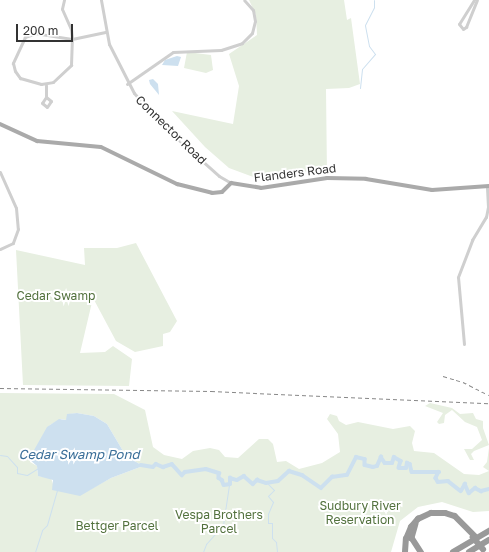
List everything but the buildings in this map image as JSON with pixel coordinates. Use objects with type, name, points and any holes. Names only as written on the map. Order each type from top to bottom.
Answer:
[{"type":"highway","points":[[405,552],[406,539],[411,527],[418,519],[431,513],[441,512],[455,516],[485,550]]},
{"type":"highway","points":[[421,552],[414,544],[413,531],[417,523],[429,516],[442,515],[452,517],[474,537]]},
{"type":"highway","points":[[453,552],[489,533]]},
{"type":"highway","points":[[458,552],[489,533]]},
{"type":"highway","points":[[469,552],[489,540]]},
{"type":"main road","points":[[0,124],[37,141],[101,147],[188,188],[219,193],[231,183]]},
{"type":"main road","name":"Flanders Road","points":[[231,183],[261,188],[307,179],[345,177],[432,190],[488,186]]},
{"type":"street","points":[[64,0],[62,9],[71,29],[72,39],[69,69],[53,82],[46,85],[24,80],[17,74],[14,59],[21,42],[29,34],[36,33],[72,39],[105,32]]},
{"type":"street","name":"Connector Road","points":[[101,0],[105,32],[113,56],[127,84],[160,122],[219,176],[231,183]]},
{"type":"street","points":[[127,84],[173,52],[222,50],[242,43],[252,33],[255,21],[253,10],[244,0]]},
{"type":"street","points":[[474,0],[459,24],[463,29],[466,27],[477,0]]},
{"type":"street","points":[[46,85],[46,97]]},
{"type":"street","points":[[0,172],[16,208],[18,229],[14,243],[0,249]]},
{"type":"street","points":[[464,344],[458,277],[472,240],[487,214],[488,186]]},
{"type":"green space","points":[[249,0],[344,0],[347,20],[351,18],[360,84],[349,88],[326,89],[327,175],[319,174],[319,170],[256,178],[229,168],[205,147],[172,111],[233,124],[239,86],[229,54],[257,35],[256,15]]},
{"type":"green space","points":[[187,52],[211,55],[213,70],[206,73],[184,68]]},
{"type":"green space","name":"Cedar Swamp","points":[[136,243],[177,321],[170,332],[163,334],[163,346],[135,352],[116,341],[93,298],[80,353],[105,352],[113,346],[132,359],[129,386],[23,385],[16,250],[85,265],[84,248],[117,248]]},
{"type":"green space","points":[[0,393],[114,394],[145,410],[153,447],[164,455],[182,459],[193,451],[210,448],[219,450],[225,457],[238,458],[259,439],[268,439],[273,444],[277,462],[286,461],[299,469],[322,463],[340,452],[338,434],[327,419],[330,414],[337,416],[339,421],[346,425],[358,422],[393,429],[410,426],[415,431],[412,443],[414,451],[434,453],[464,474],[479,475],[489,471],[489,511],[473,512],[442,502],[418,507],[400,521],[391,552],[0,552]],"holes":[[[77,413],[94,416],[107,424],[126,456],[143,466],[111,478],[80,495],[55,490],[51,478],[38,476],[37,466],[30,462],[30,458],[50,425],[61,419],[66,420],[70,414]]]},
{"type":"green space","points":[[430,403],[452,408],[460,414],[473,413],[476,419],[483,421],[483,428],[489,445],[474,451],[471,454],[474,460],[470,460],[464,449],[472,449],[482,440],[477,427],[465,422],[452,410],[445,415],[444,423],[439,424],[437,422],[443,413],[425,406]]},
{"type":"green space","points":[[489,448],[489,471],[483,467],[487,462]]},
{"type":"water","points":[[177,56],[181,57],[178,66],[162,65],[165,60]]},
{"type":"water","points":[[153,79],[158,84],[159,95],[150,84],[149,80]]},
{"type":"water","name":"Cedar Swamp Pond","points":[[77,413],[94,416],[107,424],[126,456],[143,466],[111,478],[80,496],[52,490],[53,480],[38,476],[37,466],[29,459],[47,427],[59,419],[66,420],[67,414]]},
{"type":"waterway","points":[[360,88],[362,69],[375,54],[369,46],[365,25],[374,7],[374,0]]},
{"type":"waterway","points":[[0,455],[7,456],[17,467],[17,473],[27,475],[38,468]]},
{"type":"waterway","points":[[141,465],[153,467],[156,464],[163,467],[172,464],[182,475],[185,472],[206,469],[219,473],[219,478],[222,480],[224,485],[230,484],[230,478],[237,480],[244,476],[253,484],[257,480],[266,483],[278,481],[289,471],[302,475],[321,488],[332,477],[347,475],[356,457],[365,459],[365,465],[373,467],[377,466],[381,457],[385,463],[392,463],[394,457],[401,461],[399,468],[406,468],[407,463],[410,464],[412,472],[439,472],[436,478],[438,482],[448,481],[461,491],[465,484],[469,493],[475,488],[481,491],[489,489]]},
{"type":"waterway","points":[[267,483],[274,490],[268,496],[273,502],[268,514],[268,523],[272,523],[272,538],[276,542],[277,552]]},
{"type":"waterway","points":[[203,552],[206,544],[223,525],[229,485]]},
{"type":"waterway","points":[[35,552],[42,530],[47,525],[57,490]]},
{"type":"railway","points":[[443,376],[463,382],[489,395]]},
{"type":"railway","points":[[0,388],[211,391],[489,403]]},
{"type":"park label","name":"Sudbury River Reservation","points":[[360,513]]},
{"type":"park label","name":"Vespa Brothers Parcel","points":[[219,522]]},
{"type":"park label","name":"Bettger Parcel","points":[[117,526]]}]
